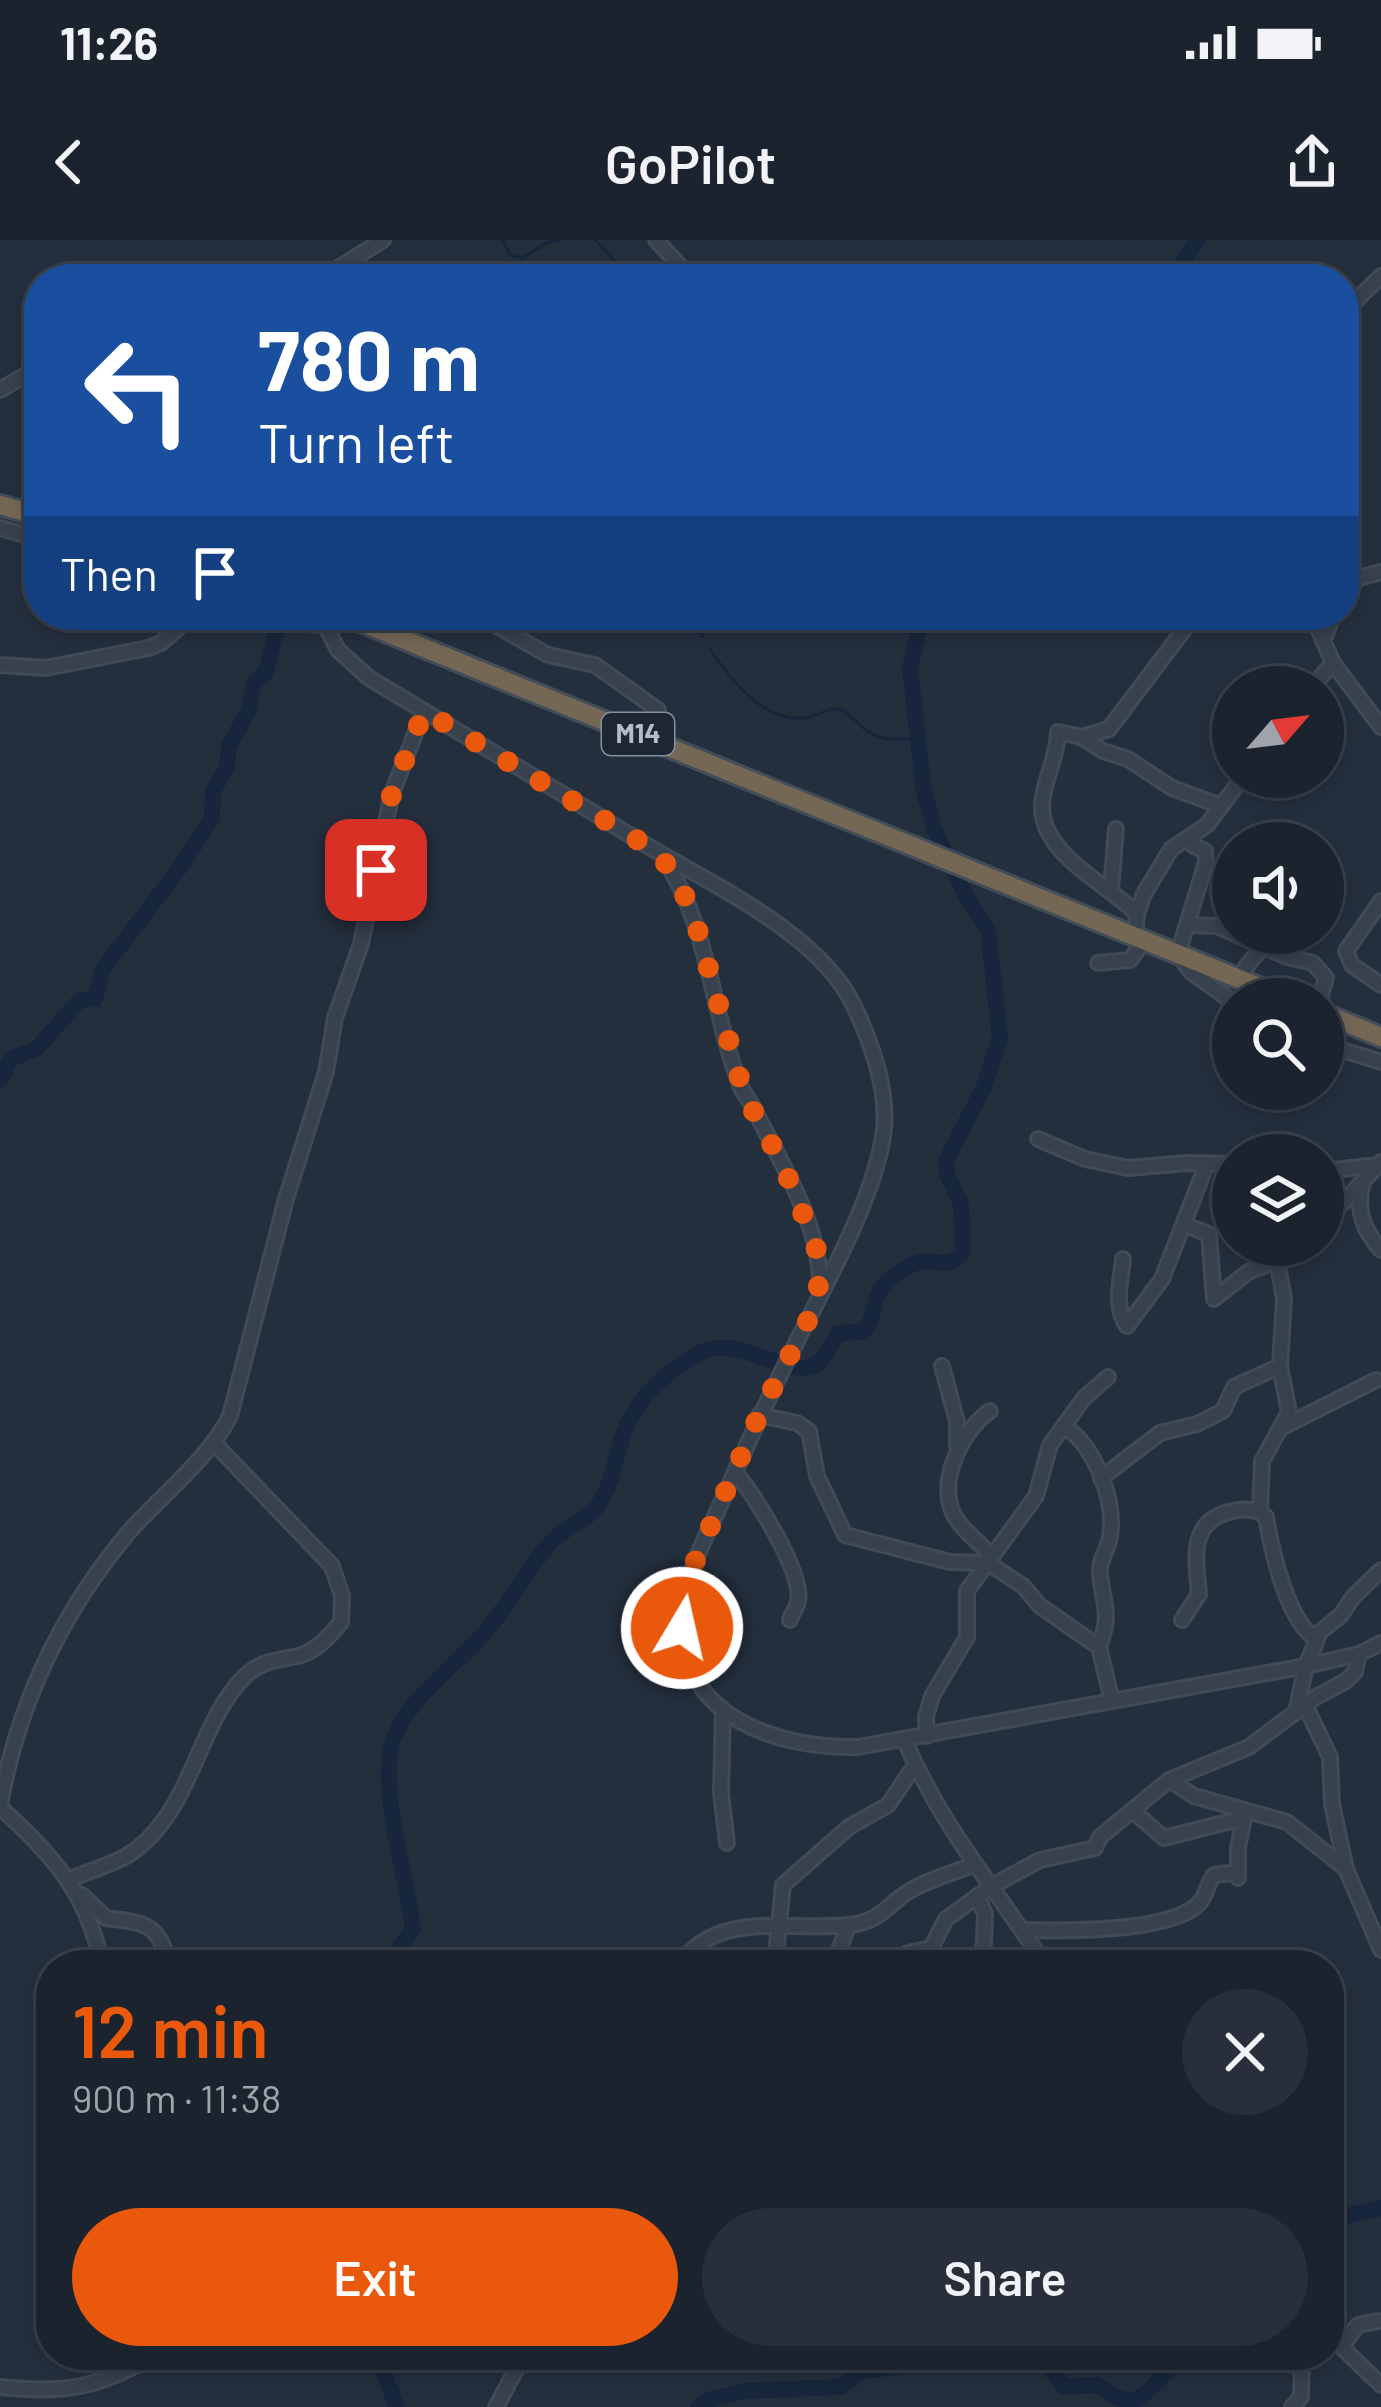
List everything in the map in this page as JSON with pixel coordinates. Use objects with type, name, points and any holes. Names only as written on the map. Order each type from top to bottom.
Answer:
[{"type":"highway","name":"M14","points":[[381,630],[1238,978]]},
{"type":"highway","points":[[1344,1022],[1381,1037]]},
{"type":"street","points":[[345,264],[383,240]]},
{"type":"street","points":[[656,240],[678,264]]},
{"type":"street","points":[[1359,298],[1381,276]]},
{"type":"street","points":[[0,664],[46,668],[148,648],[175,630]]},
{"type":"street","points":[[328,630],[351,665],[772,923],[820,960],[842,984],[866,1038],[882,1088],[883,1137],[862,1200],[819,1299],[759,1415],[691,1571],[682,1618],[687,1655],[723,1710],[757,1732],[811,1747],[858,1747],[1306,1666],[1380,1645]]},
{"type":"street","points":[[504,630],[548,656],[595,665],[658,710]]},
{"type":"street","points":[[1082,737],[1109,729],[1184,630]]},
{"type":"street","points":[[1320,630],[1333,663],[1381,727]]},
{"type":"street","points":[[1325,638],[1328,630]]},
{"type":"street","points":[[164,1950],[150,1927],[134,1919],[106,1918],[44,1847],[0,1806],[15,1736],[55,1638],[72,1609],[127,1535],[213,1442],[230,1416],[286,1199],[326,1072],[334,1018],[361,944],[392,793],[424,711]]},
{"type":"street","points":[[1137,914],[1061,850],[1049,833],[1042,811],[1048,773],[1056,761],[1058,732],[1082,737],[1172,788],[1221,806]]},
{"type":"street","points":[[1098,963],[1130,959],[1140,938],[1137,914],[1172,849],[1192,837],[1227,798]]},
{"type":"street","points":[[1111,889],[1116,829]]},
{"type":"street","points":[[1192,837],[1194,846],[1204,851],[1206,862],[1178,954],[1191,972],[1212,987]]},
{"type":"street","points":[[659,853],[682,889],[696,924],[744,1094],[783,1165],[810,1228],[820,1274],[819,1299]]},
{"type":"street","points":[[1381,901],[1346,951],[1352,965],[1381,985]]},
{"type":"street","points":[[1187,925],[1212,924]]},
{"type":"street","points":[[1240,978],[1248,962],[1262,954]]},
{"type":"street","points":[[1294,954],[1319,968],[1326,978]]},
{"type":"street","points":[[1344,1051],[1381,1062]]},
{"type":"street","points":[[1037,1139],[1109,1166],[1212,1163]]},
{"type":"street","points":[[1123,1258],[1119,1312],[1127,1326],[1162,1280],[1207,1163]]},
{"type":"street","points":[[1344,1168],[1380,1164]]},
{"type":"street","points":[[1344,1201],[1380,1164]]},
{"type":"street","points":[[1363,1180],[1360,1213],[1381,1250]]},
{"type":"street","points":[[1185,1225],[1209,1234],[1212,1241],[1214,1300],[1248,1272],[1264,1266]]},
{"type":"street","points":[[1278,1266],[1284,1298],[1280,1366],[1289,1412],[1262,1461],[1261,1511],[1298,1623],[1316,1639]]},
{"type":"street","points":[[942,1366],[957,1422],[957,1458]]},
{"type":"street","points":[[1101,1478],[1160,1433],[1223,1411],[1234,1387],[1280,1366]]},
{"type":"street","points":[[927,1736],[932,1696],[970,1626],[967,1592],[1036,1496],[1045,1453],[1084,1398],[1108,1377]]},
{"type":"street","points":[[1282,1428],[1376,1380]]},
{"type":"street","points":[[990,1411],[970,1428],[957,1458],[950,1481],[953,1513],[990,1559],[1040,1606],[1099,1647]]},
{"type":"street","points":[[759,1415],[796,1423],[808,1431],[814,1469],[845,1535],[950,1562],[990,1559]]},
{"type":"street","points":[[1065,1427],[1081,1438],[1101,1478],[1111,1526],[1100,1564],[1108,1612],[1099,1647],[1112,1700]]},
{"type":"street","points":[[73,1884],[146,1841],[190,1780],[212,1727],[248,1674],[276,1659],[310,1651],[341,1622],[342,1596],[332,1566],[213,1442]]},
{"type":"street","points":[[735,1472],[756,1498],[790,1568],[798,1600],[790,1619]]},
{"type":"street","points":[[1182,1620],[1199,1594],[1195,1556],[1200,1532],[1224,1513],[1261,1511]]},
{"type":"street","points":[[1346,1869],[1332,1804],[1330,1757],[1300,1709],[1306,1666],[1316,1639],[1381,1570]]},
{"type":"street","points":[[922,1950],[931,1948],[940,1926],[992,1886],[1040,1860],[1095,1848],[1100,1837],[1169,1780],[1249,1748],[1346,1681],[1355,1672],[1359,1654]]},
{"type":"street","points":[[723,1710],[721,1793],[727,1843]]},
{"type":"street","points":[[905,1741],[973,1865],[1035,1950]]},
{"type":"street","points":[[776,1950],[783,1886],[849,1827],[888,1805],[915,1765]]},
{"type":"street","points":[[1169,1780],[1194,1796],[1245,1814],[1287,1822],[1346,1869],[1381,1950]]},
{"type":"street","points":[[1133,1810],[1164,1838],[1245,1814]]},
{"type":"street","points":[[1022,1930],[1109,1928],[1181,1914],[1201,1901],[1214,1875],[1238,1875],[1245,1814]]},
{"type":"street","points":[[690,1950],[710,1937],[777,1925],[849,1925],[884,1915],[908,1892],[973,1865]]},
{"type":"street","points":[[73,1884],[96,1950]]},
{"type":"street","points":[[977,1896],[985,1914],[982,1950]]},
{"type":"street","points":[[839,1950],[849,1925]]},
{"type":"street","points":[[1344,2343],[1358,2325],[1378,2321]]},
{"type":"street","points":[[1344,2348],[1381,2384]]},
{"type":"street","points":[[0,2387],[65,2391],[124,2370]]},
{"type":"street","points":[[496,2407],[516,2370]]},
{"type":"street","points":[[1299,2404],[1301,2370]]},
{"type":"waterway","points":[[503,240],[510,255],[523,258],[548,242],[561,240]]},
{"type":"waterway","points":[[596,240],[617,264]]},
{"type":"waterway","points":[[1183,264],[1197,240]]},
{"type":"waterway","points":[[700,630],[703,636]]},
{"type":"waterway","points":[[398,1950],[413,1929],[389,1791],[396,1732],[418,1700],[488,1629],[552,1541],[596,1508],[608,1487],[624,1432],[648,1392],[684,1363],[714,1348],[807,1368],[827,1353],[838,1333],[863,1332],[878,1294],[893,1277],[916,1263],[946,1263],[963,1252],[961,1204],[946,1161],[984,1087],[1000,1037],[988,930],[935,831],[924,792],[910,668],[919,630]]},
{"type":"waterway","points":[[0,1081],[11,1059],[37,1048],[80,1000],[95,999],[103,969],[212,818],[213,791],[227,767],[229,746],[249,710],[253,684],[266,672],[276,633]]},
{"type":"waterway","points":[[710,649],[749,697],[776,714],[806,718],[842,710],[876,736],[917,738]]},
{"type":"waterway","points":[[1344,2217],[1381,2208]]},
{"type":"waterway","points":[[383,2370],[397,2407]]},
{"type":"waterway","points":[[698,2407],[744,2391],[841,2387],[860,2371],[869,2370]]},
{"type":"waterway","points":[[1052,2370],[1064,2387],[1096,2385],[1125,2400],[1145,2394],[1168,2370]]},
{"type":"route","points":[[376,870],[392,793],[424,711],[659,853],[688,904],[738,1079],[790,1180],[816,1246],[820,1274],[819,1299],[759,1415],[691,1571],[682,1628]]}]
